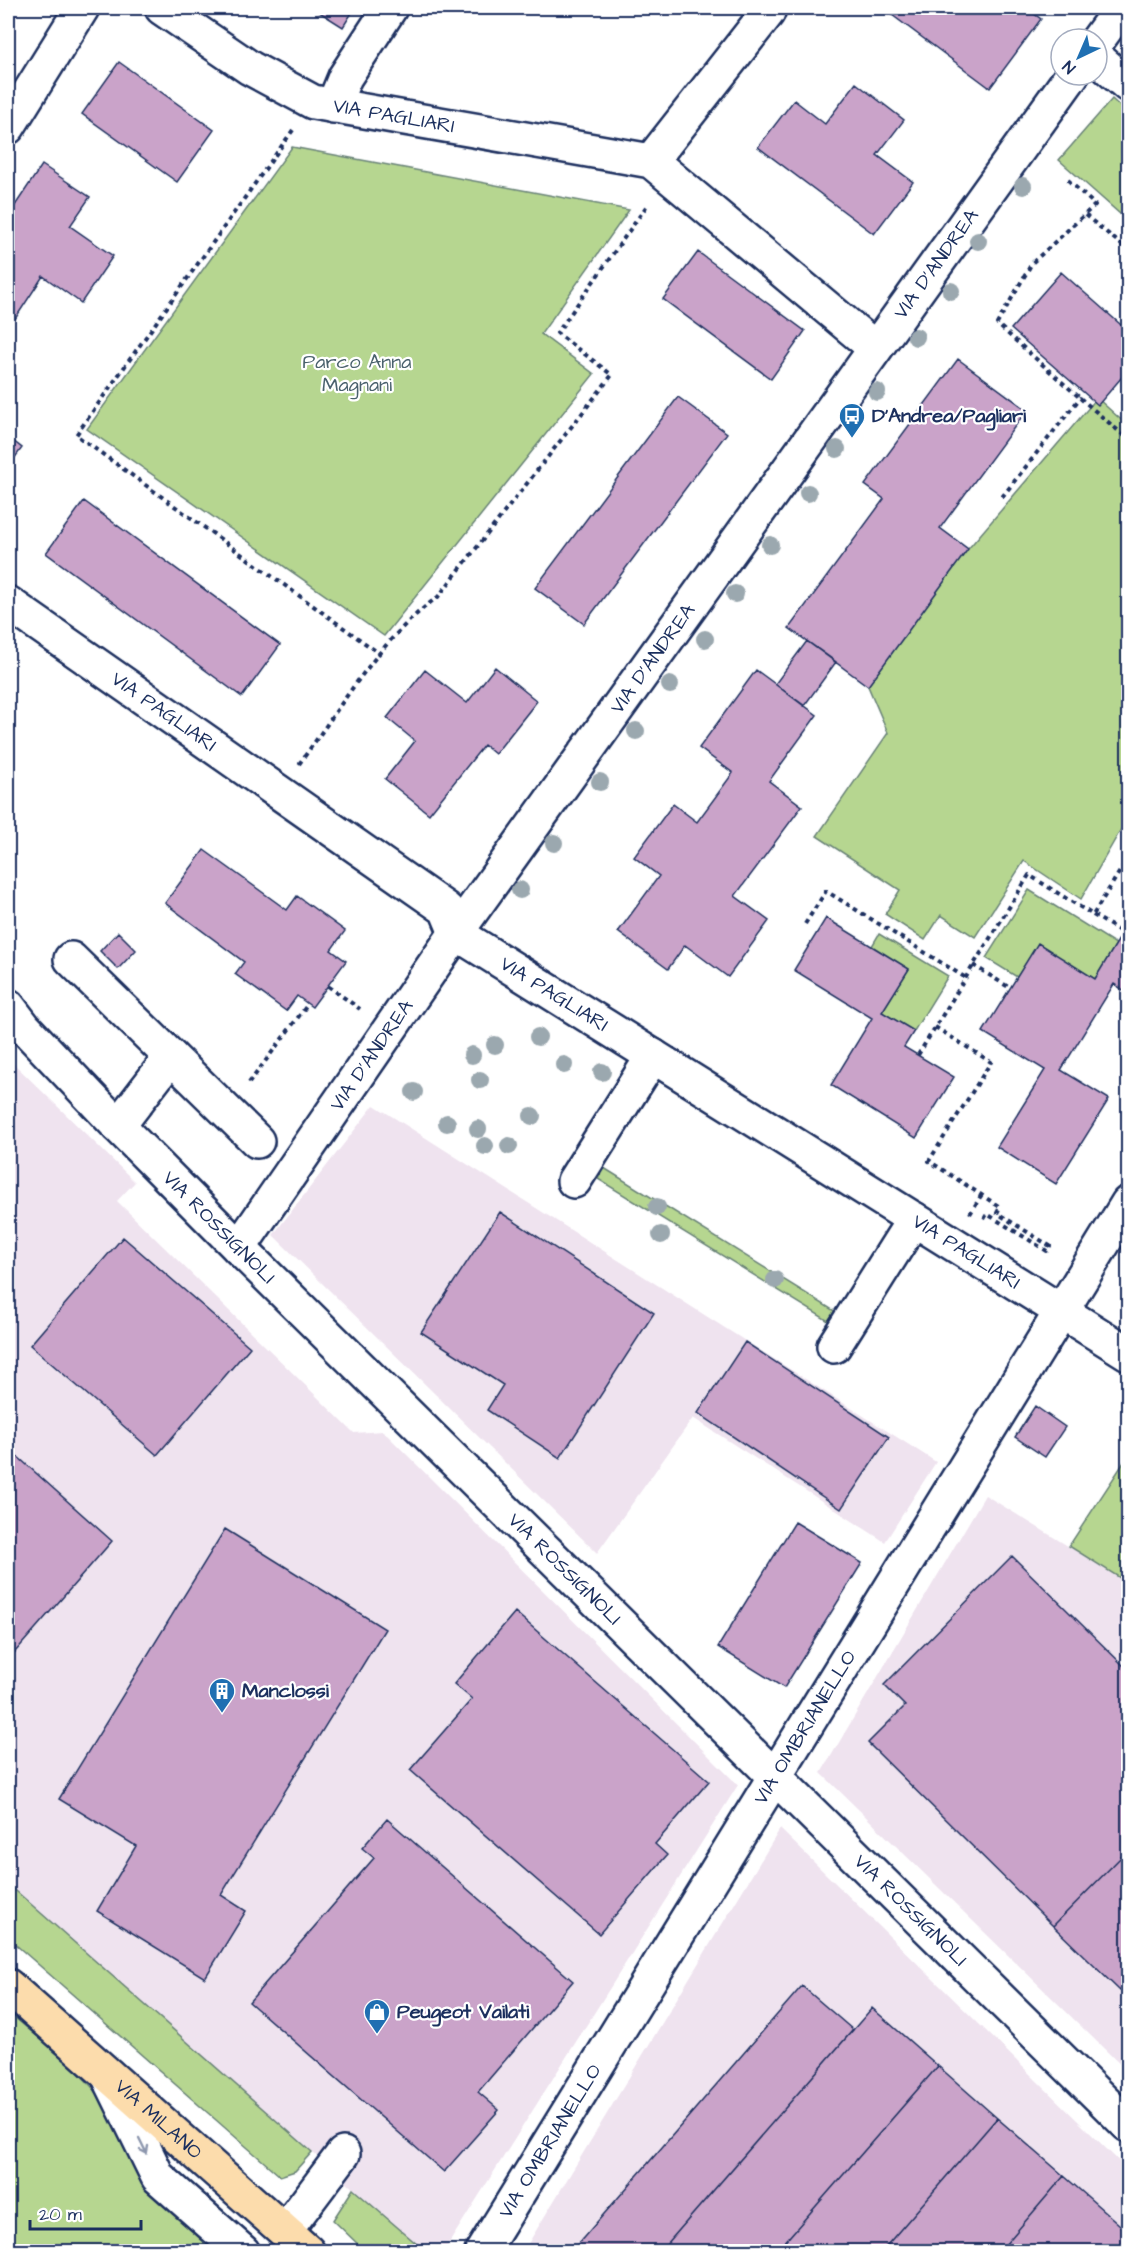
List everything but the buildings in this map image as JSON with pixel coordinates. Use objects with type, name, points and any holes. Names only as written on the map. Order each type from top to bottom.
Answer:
[{"type":"main road","name":"VIA MILANO","points":[[8,1986],[297,2241]]},
{"type":"street","points":[[8,127],[82,8]]},
{"type":"street","name":"VIA PAGLIARI","points":[[162,8],[250,68],[323,104],[660,168]]},
{"type":"street","points":[[323,104],[345,77],[390,8]]},
{"type":"street","points":[[1107,27],[1120,8]]},
{"type":"street","points":[[768,12],[660,168],[875,348]]},
{"type":"street","points":[[1109,68],[1128,85]]},
{"type":"street","name":"VIA D'ANDREA","points":[[239,1248],[456,933],[1063,87]]},
{"type":"street","name":"VIA PAGLIARI","points":[[8,603],[446,909],[456,933],[1128,1353]]},
{"type":"street","points":[[71,959],[257,1141]]},
{"type":"street","name":"VIA ROSSIGNOLI","points":[[8,1006],[24,1027],[118,1126],[239,1248],[776,1775],[1128,2125]]},
{"type":"street","points":[[574,1180],[653,1056]]},
{"type":"street","points":[[118,1126],[171,1057]]},
{"type":"street","name":"VIA OMBRIANELLO","points":[[482,2252],[1128,1203]]},
{"type":"street","points":[[834,1346],[914,1219]]},
{"type":"street","points":[[108,2075],[158,2177],[243,2252]]},
{"type":"street","points":[[297,2241],[343,2154]]},
{"type":"path","points":[[323,104],[76,435],[380,654]]},
{"type":"path","points":[[280,791],[380,654],[417,612],[438,597],[612,375],[557,333],[660,168]]},
{"type":"path","points":[[1068,180],[1095,204],[1032,263],[997,324],[1128,439]]},
{"type":"path","points":[[1085,215],[1128,250]]},
{"type":"path","points":[[1002,497],[1080,398]]},
{"type":"path","points":[[1093,915],[1125,863]]},
{"type":"path","points":[[918,1055],[1029,875],[1123,933]]},
{"type":"path","points":[[805,924],[826,891],[966,978]]},
{"type":"path","points":[[974,965],[1010,988]]},
{"type":"path","points":[[228,1112],[308,1004]]},
{"type":"path","points":[[935,1027],[991,1062],[929,1161],[1000,1207],[997,1213],[1050,1246],[1047,1251],[987,1214],[965,1251]]},
{"type":"shaded area","points":[[8,1058],[135,1182],[117,1201],[354,1433],[383,1431],[738,1785],[444,2251],[424,2251],[8,1884]]},
{"type":"shaded area","points":[[374,1105],[936,1462],[885,1542],[693,1418],[597,1553],[273,1235]]},
{"type":"shaded area","points":[[985,1495],[1128,1583],[1128,2072],[821,1773]]},
{"type":"shaded area","points":[[780,1829],[1128,2170],[1128,2251],[523,2252]]},
{"type":"green space","points":[[1112,99],[1128,114],[1128,221],[1059,160]]},
{"type":"green space","name":"Parco Anna Magnani","points":[[292,147],[629,210],[541,334],[594,374],[384,636],[87,429]]},
{"type":"green space","points":[[1097,398],[1128,426],[1128,817],[1081,899],[1024,861],[975,937],[941,915],[925,940],[885,914],[900,890],[817,836],[888,733],[868,686],[968,549]]},
{"type":"green space","points":[[1029,890],[1116,944],[1095,979],[1038,944],[1017,977],[986,958]]},
{"type":"green space","points":[[879,934],[948,976],[914,1031],[882,1012],[909,969],[872,946]]},
{"type":"green space","points":[[604,1168],[836,1312],[830,1322],[598,1179]]},
{"type":"green space","points":[[1128,1456],[1128,1583],[1069,1546]]},
{"type":"green space","points":[[8,1884],[312,2152],[295,2171],[280,2176],[8,1938]]},
{"type":"green space","points":[[8,2012],[83,2077],[106,2106],[110,2119],[262,2251],[8,2251]]},
{"type":"green space","points":[[353,2189],[425,2251],[365,2251],[333,2220]]},
{"type":"place","name":"D'Andrea/Pagliari","points":[[852,439]]},
{"type":"place","name":"Manclossi","points":[[222,1714]]},
{"type":"place","name":"Peugeot Vailati","points":[[377,2035]]}]
